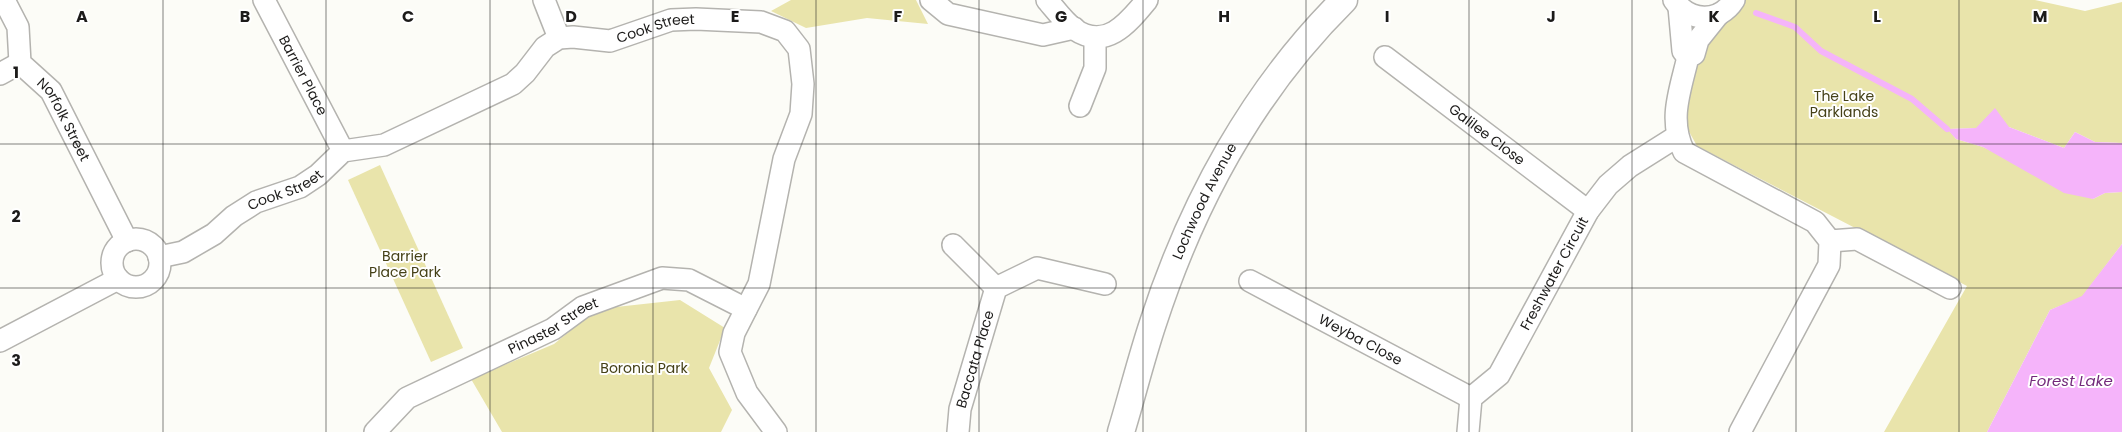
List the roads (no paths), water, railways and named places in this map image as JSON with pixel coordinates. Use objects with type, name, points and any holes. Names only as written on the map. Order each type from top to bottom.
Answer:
[{"type":"street","points":[[0,74],[20,64],[18,27],[4,0]]},
{"type":"street","name":"Barrier Place","points":[[264,0],[343,151]]},
{"type":"street","points":[[343,151],[384,145],[513,84],[526,73],[545,47],[559,38],[544,0]]},
{"type":"street","points":[[931,0],[948,14],[1042,35],[1074,28]]},
{"type":"street","points":[[1047,0],[1074,28],[1095,38],[1114,33],[1129,23],[1148,0]]},
{"type":"street","name":"Lochwood Avenue","points":[[1121,432],[1153,323],[1177,257],[1205,193],[1245,123],[1283,70],[1344,0]]},
{"type":"street","points":[[1688,57],[1694,54],[1698,40],[1718,15],[1726,10],[1734,0]]},
{"type":"street","points":[[1676,4],[1697,17],[1718,15]]},
{"type":"street","points":[[1676,4],[1682,51],[1688,57]]},
{"type":"street","name":"Cook Street","points":[[559,38],[573,37],[610,41],[671,20],[696,19],[761,22],[785,31],[799,49],[803,84],[801,114],[784,159],[759,284],[734,334],[730,352],[747,393],[776,432]]},
{"type":"street","points":[[1080,106],[1095,68],[1095,38]]},
{"type":"street","name":"Galilee Close","points":[[1385,57],[1588,211]]},
{"type":"street","points":[[1688,57],[1675,118],[1676,137],[1684,152],[1815,222],[1830,241],[1829,265],[1740,432]]},
{"type":"street","name":"Norfolk Street","points":[[20,64],[51,91],[127,241]]},
{"type":"street","name":"Freshwater Circuit","points":[[1470,398],[1500,374],[1588,211],[1608,185],[1630,166],[1676,137]]},
{"type":"street","name":"Cook Street","points":[[159,258],[183,252],[214,234],[234,216],[256,202],[300,187],[318,175],[343,151]]},
{"type":"street","points":[[1830,241],[1857,239],[1950,288]]},
{"type":"street","points":[[143,240],[150,244],[159,258],[158,274],[146,285],[131,287],[118,279],[112,266],[112,258],[115,251],[127,241],[143,240]]},
{"type":"street","points":[[953,245],[996,288],[1037,268],[1105,284]]},
{"type":"street","name":"Pinaster Street","points":[[375,432],[407,398],[553,329],[583,307],[662,278],[689,280],[746,309]]},
{"type":"street","points":[[0,341],[118,279]]},
{"type":"street","name":"Weyba Close","points":[[1250,281],[1470,398]]},
{"type":"street","name":"Baccata Place","points":[[958,432],[960,409],[996,288]]},
{"type":"street","points":[[1468,432],[1470,398]]},
{"type":"water","points":[[1995,108],[2009,127],[2064,148],[2075,132],[2095,142],[2122,143],[2122,192],[2105,193],[2093,199],[2064,193],[1983,147],[1956,139],[1947,129],[1976,128]]},
{"type":"water","name":"Forest Lake","points":[[2122,244],[2122,432],[1987,432],[2050,310],[2082,296]]},
{"type":"waterway","points":[[1756,13],[1795,27],[1821,51],[1912,99],[1947,129]]},
{"type":"park label","name":"The Lake Parklands","points":[[1844,104]]},
{"type":"park label","name":"Barrier Place Park","points":[[405,264]]},
{"type":"park label","name":"Boronia Park","points":[[644,368]]}]
